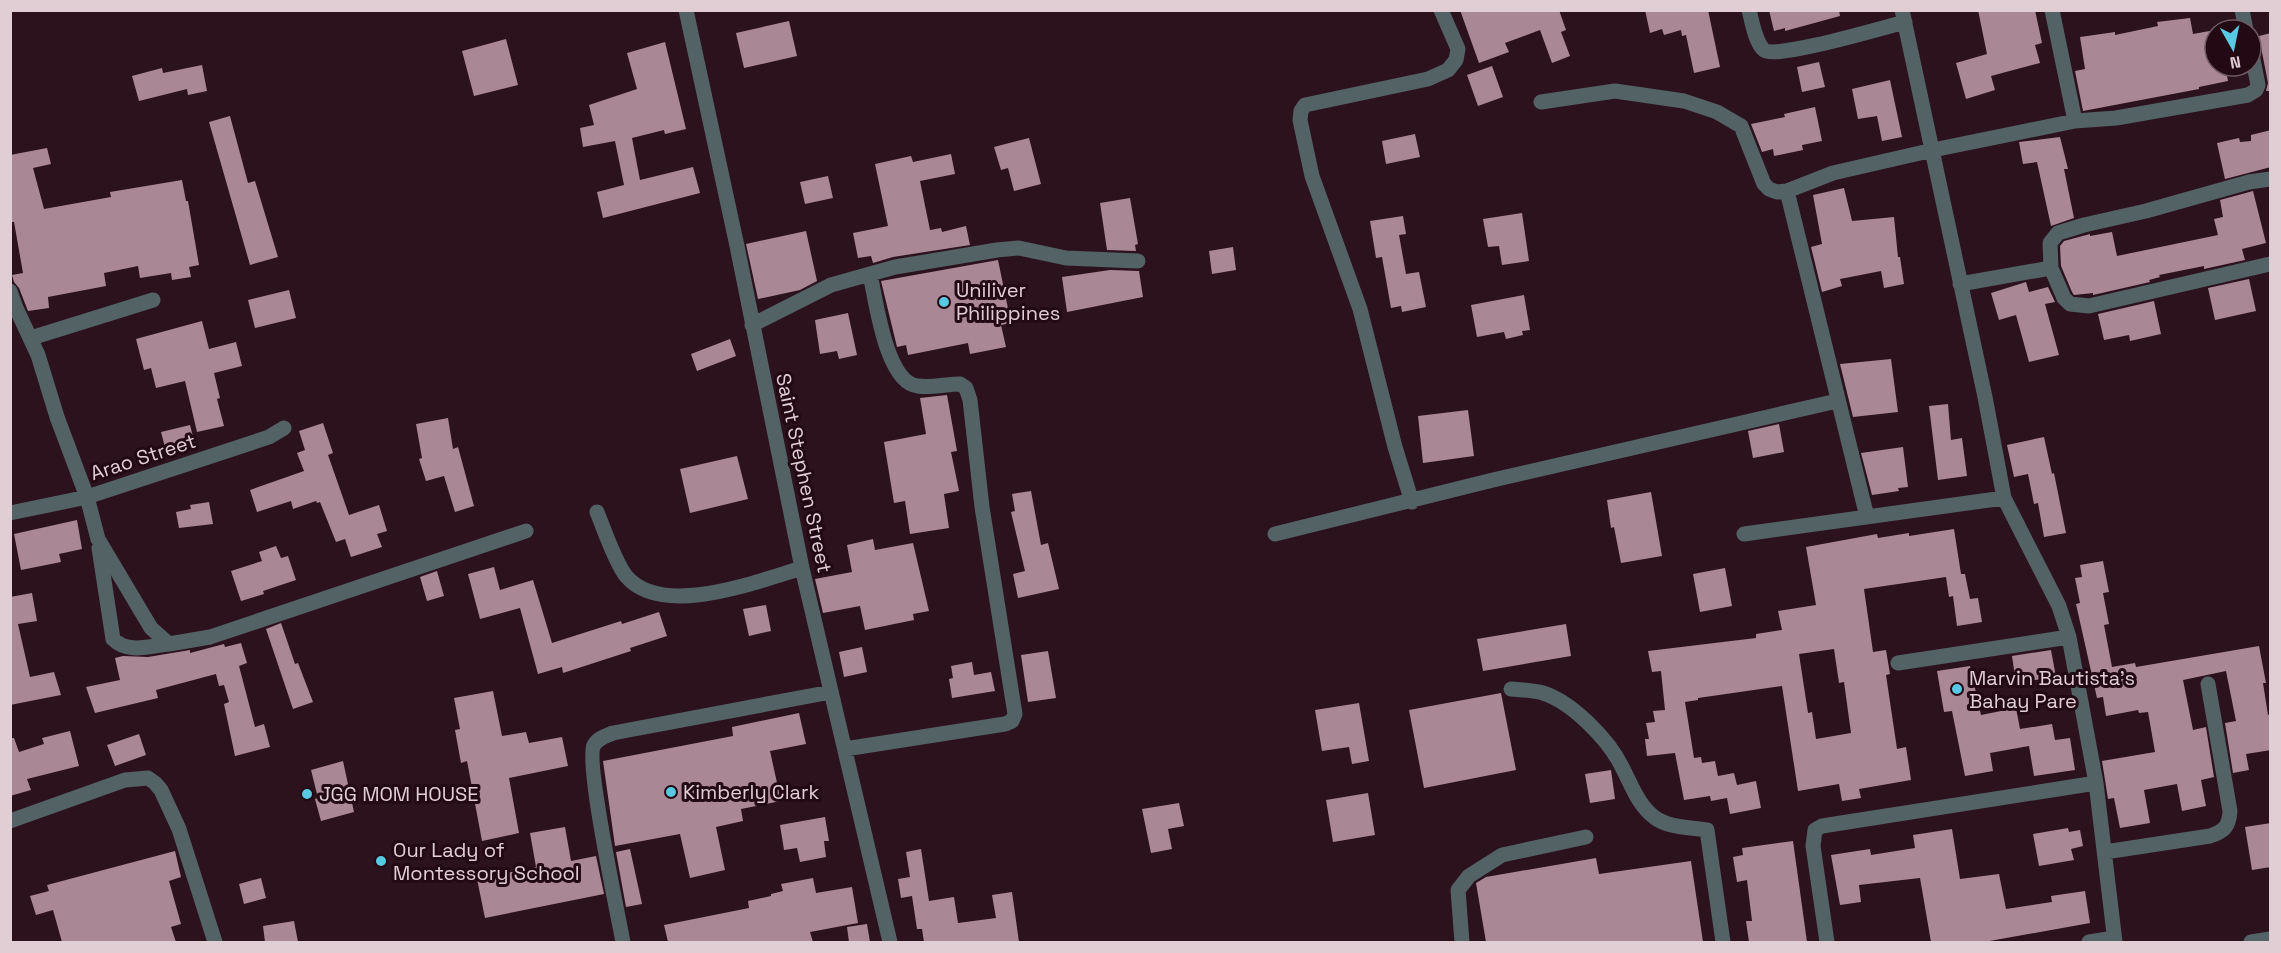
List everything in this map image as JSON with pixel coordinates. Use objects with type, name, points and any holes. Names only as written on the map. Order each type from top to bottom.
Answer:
[{"type":"street","name":"Saint Stephen Street","points":[[686,10],[802,568],[890,942]]},
{"type":"street","points":[[1412,502],[1395,447],[1360,309],[1312,176],[1300,120],[1301,111],[1305,105],[1428,79],[1448,70],[1456,60],[1458,49],[1441,10]]},
{"type":"street","points":[[1749,10],[1759,42],[1764,50],[1770,53],[1804,47],[1903,16],[1933,150],[2004,498],[2046,578],[2059,606],[2069,637],[2096,783],[2114,940],[2089,942]]},
{"type":"street","points":[[2052,10],[2075,120]]},
{"type":"street","points":[[1541,102],[1615,91],[1684,100],[1717,112],[1741,126],[1764,184],[1777,192],[1787,191],[1833,173],[2075,120],[2116,118],[2248,95],[2259,85],[2257,78]]},
{"type":"street","points":[[2271,179],[2249,182],[2146,211],[2058,232],[2050,243],[2051,268],[2064,298],[2077,307],[2271,264]]},
{"type":"street","points":[[1787,191],[1867,518]]},
{"type":"street","points":[[752,326],[831,285],[895,267],[1019,248],[1066,258],[1138,261]]},
{"type":"street","points":[[1960,284],[2051,268]]},
{"type":"street","points":[[845,749],[1005,724],[1012,721],[1015,714],[982,507],[970,400],[966,388],[960,384],[918,387],[907,383],[898,374],[891,360],[870,274]]},
{"type":"street","points":[[10,291],[16,321],[31,338],[87,497],[98,539],[113,639],[120,645],[131,649],[210,637],[526,531]]},
{"type":"street","points":[[31,338],[153,300]]},
{"type":"street","points":[[1275,534],[1412,502],[1493,480],[1838,401]]},
{"type":"street","name":"Arao Street","points":[[10,513],[87,497],[269,437],[284,428]]},
{"type":"street","points":[[1744,534],[2004,498]]},
{"type":"street","points":[[597,512],[626,576],[641,586],[660,594],[681,597],[702,596],[802,568]]},
{"type":"street","points":[[98,539],[152,628],[169,644]]},
{"type":"street","points":[[1898,663],[2069,637]]},
{"type":"street","points":[[2105,852],[2211,836],[2222,832],[2229,824],[2230,811],[2208,684]]},
{"type":"street","points":[[1511,689],[1542,692],[1563,701],[1605,740],[1621,765],[1633,791],[1653,816],[1666,824],[1707,830],[1723,942]]},
{"type":"street","points":[[623,942],[594,786],[591,757],[593,746],[601,738],[613,733],[831,692]]},
{"type":"street","points":[[10,821],[125,780],[148,778],[161,790],[179,828],[215,942]]},
{"type":"street","points":[[1827,942],[1813,846],[1815,830],[1822,826],[2096,783]]},
{"type":"street","points":[[1462,942],[1458,890],[1469,876],[1502,855],[1586,837]]},
{"type":"street","points":[[2251,942],[2271,939]]},
{"type":"building","points":[[1460,10],[1559,10],[1566,30],[1561,32],[1570,56],[1552,63],[1540,30],[1505,43],[1509,52],[1479,63]]},
{"type":"building","points":[[1645,10],[1708,10],[1720,67],[1694,73],[1686,35],[1682,36],[1681,30],[1664,35],[1662,29],[1650,33]]},
{"type":"building","points":[[1769,10],[1839,10],[1840,16],[1785,31],[1785,28],[1774,31]]},
{"type":"building","points":[[1978,10],[2035,10],[2042,43],[2035,45],[2040,63],[1991,76],[1995,90],[1966,99],[1956,63],[1987,54]]},
{"type":"building","points":[[2190,18],[2193,34],[2203,32],[2203,78],[2227,78],[2228,81],[2199,87],[2199,89],[2083,111],[2075,71],[2085,69],[2080,37],[2115,32],[2115,35],[2158,26],[2157,22]]},
{"type":"building","points":[[789,21],[797,56],[744,68],[736,33]]},
{"type":"building","points":[[2271,33],[2271,91],[2266,91],[2268,83],[2263,57],[2263,35]]},
{"type":"building","points":[[506,39],[518,85],[474,96],[462,51]]},
{"type":"building","points":[[665,42],[686,129],[665,134],[664,130],[632,138],[640,180],[693,167],[700,193],[603,218],[597,192],[624,185],[615,141],[583,147],[580,128],[594,125],[589,105],[637,89],[627,53]]},
{"type":"building","points":[[1819,62],[1825,87],[1802,92],[1797,67]]},
{"type":"building","points":[[202,65],[207,91],[188,95],[187,89],[139,101],[132,76],[162,68],[163,73]]},
{"type":"building","points":[[1492,66],[1503,97],[1478,106],[1467,75]]},
{"type":"building","points":[[1890,80],[1902,137],[1882,141],[1877,116],[1858,119],[1852,89]]},
{"type":"building","points":[[1815,107],[1822,141],[1802,145],[1803,150],[1774,156],[1773,149],[1762,152],[1751,124],[1785,117],[1784,114]]},
{"type":"building","points":[[230,116],[248,183],[255,181],[278,257],[250,265],[209,122]]},
{"type":"building","points":[[2271,130],[2271,167],[2225,179],[2217,143],[2239,138],[2240,142],[2251,141],[2251,135]]},
{"type":"building","points":[[1415,134],[1420,157],[1386,164],[1382,141]]},
{"type":"building","points":[[2060,137],[2068,169],[2064,169],[2074,218],[2051,226],[2037,162],[2023,164],[2019,142]]},
{"type":"building","points":[[1029,138],[1041,184],[1014,191],[1008,168],[1001,170],[994,147]]},
{"type":"building","points":[[47,148],[51,164],[33,168],[44,209],[111,197],[110,192],[182,180],[199,265],[189,267],[191,277],[172,280],[171,273],[140,278],[138,266],[104,273],[106,286],[48,297],[49,308],[28,311],[12,275],[23,273],[14,222],[10,222],[10,155]]},
{"type":"building","points":[[951,154],[955,174],[920,181],[930,230],[941,228],[942,232],[966,226],[970,245],[893,257],[873,263],[871,256],[858,258],[853,233],[888,226],[875,164],[911,156],[913,162]]},
{"type":"building","points":[[828,176],[833,198],[805,204],[800,182]]},
{"type":"building","points":[[1844,188],[1852,221],[1894,217],[1898,257],[1900,257],[1904,284],[1884,288],[1881,271],[1840,279],[1842,286],[1822,292],[1811,247],[1822,244],[1813,195]]},
{"type":"building","points":[[2253,191],[2266,243],[2242,249],[2245,260],[2204,269],[2204,266],[2159,275],[2160,277],[2149,280],[2150,282],[2093,295],[2093,293],[2074,295],[2072,292],[2061,266],[2060,246],[2064,241],[2090,234],[2090,236],[2112,232],[2117,256],[2218,235],[2214,219],[2223,217],[2220,200]]},
{"type":"building","points":[[1130,198],[1138,244],[1135,245],[1136,251],[1107,250],[1100,203]]},
{"type":"building","points":[[1522,213],[1529,261],[1502,265],[1499,246],[1488,247],[1483,219]]},
{"type":"building","points":[[1403,216],[1406,234],[1399,235],[1406,274],[1419,272],[1426,307],[1402,312],[1401,306],[1391,308],[1382,257],[1376,258],[1370,221]]},
{"type":"building","points":[[806,231],[817,281],[800,290],[758,299],[746,244]]},
{"type":"building","points":[[1233,247],[1236,270],[1212,274],[1209,251]]},
{"type":"building","name":"Uniliver Philippines","points":[[998,260],[1011,323],[1001,325],[1006,347],[970,354],[968,343],[908,355],[906,345],[897,347],[881,281]]},
{"type":"building","points":[[1110,270],[1139,271],[1143,297],[1067,312],[1062,277]]},
{"type":"building","points":[[2249,279],[2256,311],[2215,320],[2208,288]]},
{"type":"building","points":[[2026,282],[2029,292],[2048,287],[2055,302],[2045,304],[2059,355],[2029,362],[2016,315],[1999,320],[1991,293]]},
{"type":"building","points":[[289,290],[296,318],[255,328],[248,300]]},
{"type":"building","points":[[1524,295],[1530,330],[1522,331],[1523,335],[1506,339],[1504,332],[1477,337],[1471,305]]},
{"type":"building","points":[[2154,301],[2161,334],[2130,341],[2129,335],[2104,340],[2098,314]]},
{"type":"building","points":[[848,313],[857,355],[839,359],[837,351],[820,354],[815,320]]},
{"type":"building","points":[[202,321],[209,349],[236,342],[242,366],[214,373],[220,398],[217,399],[224,426],[197,432],[185,381],[156,388],[151,368],[144,370],[136,339]]},
{"type":"building","points":[[730,339],[736,356],[697,371],[691,354]]},
{"type":"building","points":[[1891,359],[1898,412],[1853,417],[1840,364]]},
{"type":"building","points":[[947,395],[957,451],[951,452],[959,491],[944,494],[949,528],[910,534],[905,501],[894,503],[884,442],[926,434],[920,398]]},
{"type":"building","points":[[1948,404],[1951,440],[1962,438],[1967,476],[1938,480],[1929,406]]},
{"type":"building","points":[[1468,410],[1474,456],[1423,463],[1418,416]]},
{"type":"building","points":[[448,418],[453,449],[458,447],[474,506],[455,512],[444,476],[426,481],[419,459],[422,458],[416,424]]},
{"type":"building","points":[[323,423],[333,453],[328,455],[349,515],[379,505],[387,531],[377,534],[382,547],[351,557],[345,539],[336,542],[320,502],[316,501],[293,509],[291,501],[257,512],[250,490],[304,471],[297,453],[305,450],[299,431]]},
{"type":"building","points":[[1779,424],[1784,452],[1753,458],[1748,431]]},
{"type":"building","points":[[190,425],[195,444],[166,451],[161,432]]},
{"type":"building","points":[[2044,437],[2066,533],[2044,537],[2038,503],[2034,504],[2028,474],[2014,477],[2007,445]]},
{"type":"building","points":[[1903,447],[1908,487],[1898,488],[1899,491],[1872,495],[1861,453]]},
{"type":"building","points":[[737,456],[748,499],[690,513],[680,469]]},
{"type":"building","points":[[1031,491],[1041,545],[1048,543],[1059,589],[1018,598],[1013,574],[1025,571],[1011,512],[1015,511],[1012,494]]},
{"type":"building","points":[[1651,492],[1662,556],[1621,563],[1614,527],[1611,528],[1607,500]]},
{"type":"building","points":[[209,502],[213,524],[179,528],[176,512],[191,509],[190,505]]},
{"type":"building","points":[[77,520],[82,549],[59,554],[61,562],[21,570],[14,534]]},
{"type":"building","points":[[1954,529],[1961,574],[1965,574],[1970,599],[1978,598],[1982,622],[1957,626],[1953,596],[1949,597],[1946,577],[1864,589],[1873,652],[1886,650],[1890,674],[1886,675],[1897,749],[1906,747],[1911,780],[1859,789],[1861,798],[1842,801],[1839,784],[1798,791],[1782,686],[1698,698],[1698,700],[1685,702],[1694,758],[1701,757],[1702,763],[1715,761],[1718,776],[1734,773],[1737,785],[1756,781],[1761,808],[1730,814],[1727,798],[1711,801],[1710,796],[1684,800],[1675,753],[1647,756],[1645,739],[1649,739],[1646,723],[1655,722],[1653,711],[1665,710],[1661,671],[1652,672],[1648,651],[1756,638],[1756,634],[1782,630],[1778,611],[1816,605],[1806,547],[1877,534],[1878,538],[1909,533],[1909,536]],"holes":[[[1834,649],[1839,683],[1844,682],[1851,733],[1816,739],[1812,712],[1808,713],[1799,654]]]},
{"type":"building","points":[[873,539],[875,550],[913,543],[929,611],[913,614],[914,620],[865,630],[860,606],[823,613],[815,579],[852,572],[847,545]]},
{"type":"building","points":[[276,546],[281,558],[288,556],[296,580],[241,601],[231,571],[262,561],[259,552]]},
{"type":"building","points":[[2103,561],[2109,592],[2103,593],[2109,624],[2104,625],[2112,667],[2135,663],[2136,667],[2259,646],[2266,683],[2263,683],[2268,715],[2271,714],[2271,750],[2246,754],[2249,770],[2233,773],[2225,723],[2236,721],[2226,671],[2183,680],[2193,730],[2206,727],[2214,777],[2201,780],[2206,806],[2182,811],[2177,784],[2144,790],[2150,823],[2120,828],[2114,798],[2108,799],[2102,761],[2155,752],[2148,712],[2139,713],[2138,710],[2106,716],[2103,697],[2097,698],[2076,604],[2080,603],[2075,578],[2082,577],[2080,565]]},
{"type":"building","points":[[494,567],[500,590],[533,580],[552,643],[621,621],[622,624],[659,612],[667,636],[630,648],[631,651],[563,673],[562,667],[538,674],[520,608],[480,619],[468,574]]},
{"type":"building","points":[[1725,568],[1732,606],[1700,612],[1693,574]]},
{"type":"building","points":[[437,571],[444,596],[427,601],[420,577]]},
{"type":"building","points":[[32,593],[37,621],[18,624],[30,677],[54,672],[61,695],[10,705],[10,597]]},
{"type":"building","points":[[766,605],[771,631],[749,636],[743,609]]},
{"type":"building","points":[[281,623],[295,664],[298,663],[313,702],[293,709],[266,629]]},
{"type":"building","points":[[1566,624],[1571,656],[1483,671],[1477,639]]},
{"type":"building","points":[[241,643],[247,663],[239,666],[255,727],[264,724],[270,747],[235,756],[224,704],[229,702],[224,685],[219,686],[216,674],[156,690],[158,698],[95,713],[86,687],[120,680],[115,658],[148,657],[190,650],[190,653],[224,644],[225,647]]},
{"type":"building","points":[[862,647],[867,672],[844,677],[839,652]]},
{"type":"building","points":[[2051,650],[2056,677],[2016,683],[2012,656]]},
{"type":"building","points":[[1048,651],[1056,698],[1028,702],[1021,655]]},
{"type":"building","points":[[972,662],[974,675],[991,672],[995,691],[952,698],[949,679],[953,678],[951,666]]},
{"type":"building","points":[[1970,666],[1981,715],[2016,708],[2020,729],[2052,724],[2055,740],[2070,738],[2075,770],[2034,776],[2029,746],[1990,753],[1993,771],[1965,776],[1952,711],[1944,712],[1937,671]]},
{"type":"building","points":[[493,691],[502,736],[526,732],[529,743],[562,737],[568,766],[509,778],[519,833],[482,841],[467,761],[461,763],[455,730],[460,729],[454,698]]},
{"type":"building","points":[[1501,693],[1516,770],[1424,788],[1409,710]]},
{"type":"building","points":[[1359,703],[1369,761],[1352,764],[1349,747],[1322,751],[1315,710]]},
{"type":"building","name":"Kimberly Clark","points":[[799,713],[806,744],[770,751],[781,801],[741,809],[743,821],[716,827],[725,870],[690,878],[680,834],[615,846],[603,761],[733,736],[732,727]]},
{"type":"building","points":[[70,731],[79,766],[27,779],[31,790],[10,796],[10,738],[14,738],[19,752],[44,744],[42,738]]},
{"type":"building","points":[[139,734],[146,755],[115,766],[107,745]]},
{"type":"building","points":[[343,761],[354,812],[321,821],[311,770]]},
{"type":"building","points":[[1611,770],[1615,799],[1590,803],[1585,774]]},
{"type":"building","points":[[1368,793],[1375,835],[1333,842],[1326,800]]},
{"type":"building","points":[[1179,803],[1184,826],[1168,829],[1172,849],[1151,853],[1142,809]]},
{"type":"building","points":[[825,817],[829,841],[824,841],[826,857],[800,862],[797,848],[784,850],[780,825]]},
{"type":"building","points":[[2271,823],[2271,867],[2252,870],[2245,827]]},
{"type":"building","points":[[565,827],[571,861],[596,856],[604,894],[485,918],[477,879],[536,867],[530,833]]},
{"type":"building","points":[[2068,828],[2069,832],[2080,830],[2083,846],[2071,849],[2074,860],[2039,866],[2033,834]]},
{"type":"building","points":[[1952,829],[1960,879],[1999,874],[2006,909],[2052,902],[2051,896],[2085,891],[2090,923],[1984,942],[1931,942],[1920,878],[1859,885],[1861,902],[1840,905],[1831,855],[1870,849],[1871,855],[1915,848],[1913,835]]},
{"type":"building","points":[[1793,841],[1807,942],[1749,942],[1746,921],[1752,921],[1747,880],[1737,882],[1733,857],[1743,855],[1742,848]]},
{"type":"building","points":[[630,849],[642,904],[626,907],[616,852]]},
{"type":"building","points":[[921,849],[929,901],[954,897],[958,923],[996,918],[992,895],[1012,892],[1019,942],[924,942],[922,929],[917,929],[912,896],[901,898],[898,879],[910,877],[906,852]]},
{"type":"building","points":[[175,851],[181,877],[169,881],[181,924],[171,927],[176,942],[62,942],[53,910],[36,915],[30,896],[49,891],[47,885]]},
{"type":"building","points":[[1596,858],[1599,874],[1691,861],[1703,942],[1486,942],[1476,883],[1486,877]]},
{"type":"building","points":[[261,878],[266,898],[244,904],[239,884]]},
{"type":"building","points":[[813,878],[816,893],[852,887],[858,923],[810,932],[813,942],[668,942],[664,925],[749,908],[748,901],[783,891],[781,884]]},
{"type":"building","points":[[294,921],[298,942],[265,942],[263,926]]},
{"type":"building","points":[[867,924],[870,942],[849,942],[847,927]]},
{"type":"place","name":"Uniliver Philippines","points":[[944,302]]},
{"type":"place","name":"Marvin Bautista's Bahay Pare","points":[[1957,689]]},
{"type":"place","name":"Kimberly Clark","points":[[671,792]]},
{"type":"place","name":"JGG MOM HOUSE","points":[[307,794]]},
{"type":"place","name":"Our Lady of Montessory School","points":[[381,861]]}]
